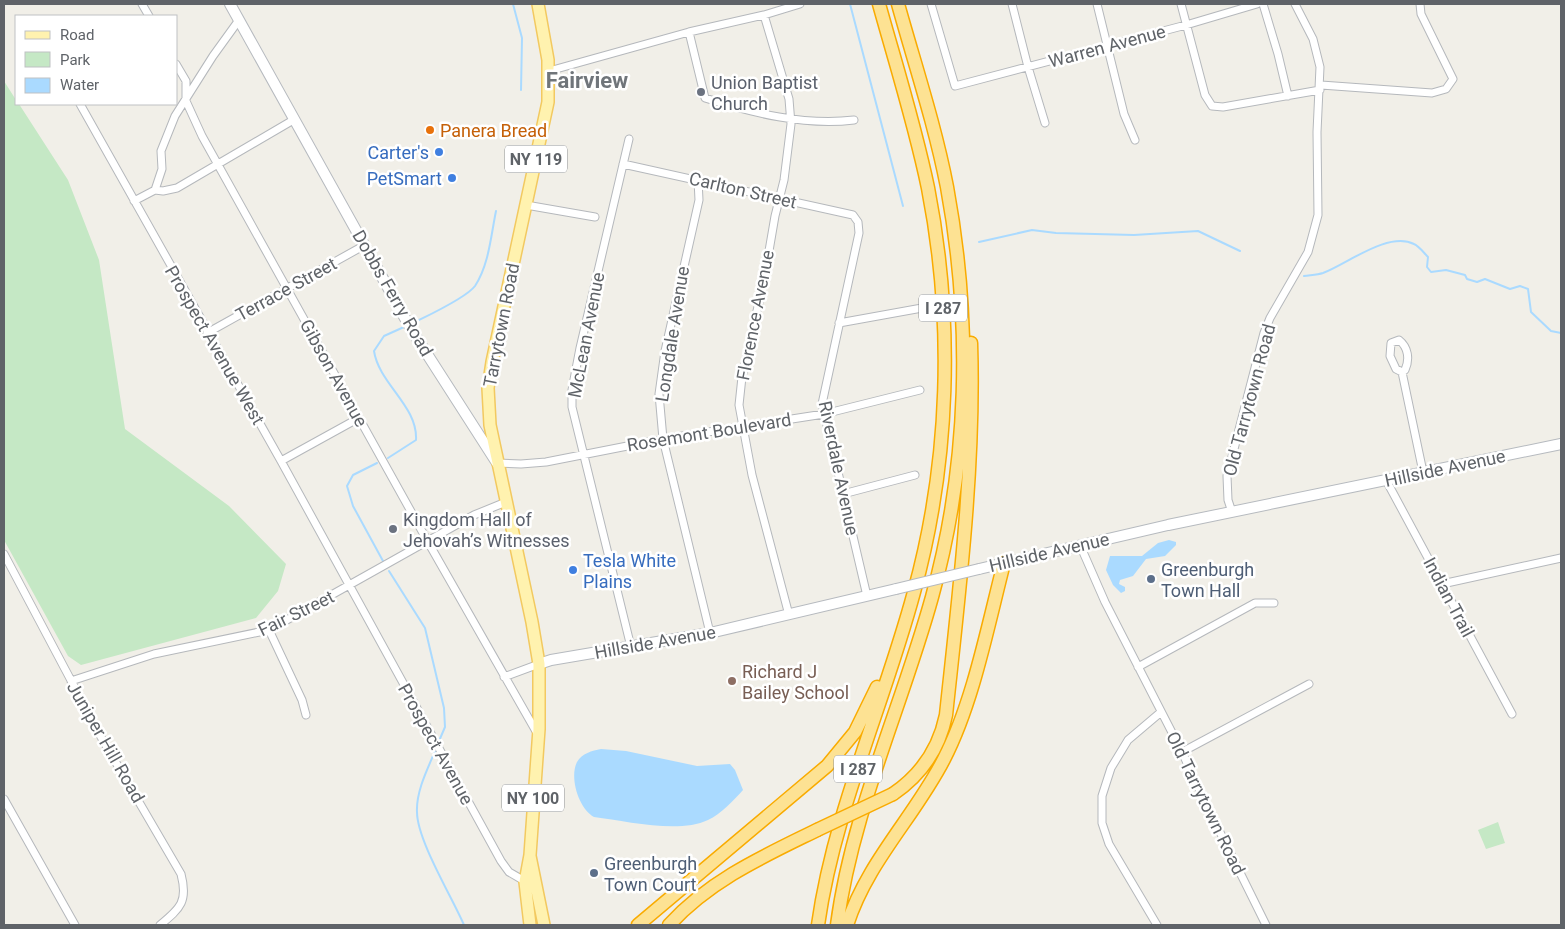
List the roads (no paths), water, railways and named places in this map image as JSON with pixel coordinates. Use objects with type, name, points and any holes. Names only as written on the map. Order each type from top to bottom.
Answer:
[{"type":"highway","name":"I 287","points":[[818,925],[837,836],[908,616],[926,541],[939,467],[944,391],[944,315],[936,240],[928,190],[915,132],[879,4]]},
{"type":"highway","name":"I 287","points":[[836,925],[848,865],[932,596],[954,495],[961,418],[963,340],[959,271],[951,212],[935,136],[898,4]]},
{"type":"highway","points":[[669,925],[694,902],[730,874],[893,794],[917,774],[931,755],[941,734],[947,705],[966,496],[972,392],[970,313],[962,261],[951,212]]},
{"type":"highway","points":[[847,925],[866,880],[932,781],[952,743],[968,697],[1004,563]]},
{"type":"highway","points":[[638,925],[805,786],[837,755],[862,719],[908,616]]},
{"type":"main road","name":"Dobbs Ferry Road","points":[[230,4],[411,329],[497,463]]},
{"type":"main road","name":"Tarrytown Road","points":[[530,925],[525,882],[530,855],[538,735],[539,664],[532,622],[488,413],[489,374],[548,102],[549,71],[545,34],[538,4]]},
{"type":"main road","name":"Hillside Avenue","points":[[539,664],[551,660],[710,633],[1080,545],[1561,444]]},
{"type":"main road","name":"Tarrytown Road","points":[[530,855],[538,887],[544,925]]},
{"type":"street","points":[[142,4],[148,15]]},
{"type":"street","points":[[549,71],[689,32],[764,15],[800,4]]},
{"type":"street","name":"Warren Avenue","points":[[931,4],[955,86],[1186,25],[1257,4]]},
{"type":"street","points":[[1012,4],[1045,123]]},
{"type":"street","points":[[1096,4],[1124,114],[1135,140]]},
{"type":"street","points":[[1180,4],[1205,95],[1212,106],[1223,107],[1288,96],[1320,88],[1432,93],[1446,88],[1453,79],[1449,67],[1422,14],[1420,4]]},
{"type":"street","points":[[1263,4],[1288,96]]},
{"type":"street","name":"Old Tarrytown Road","points":[[1232,512],[1228,500],[1226,476],[1264,333],[1270,318],[1308,252],[1316,228],[1319,204],[1317,132],[1320,67],[1313,39],[1295,4]]},
{"type":"street","name":"Florence Avenue","points":[[764,15],[789,99],[790,152],[742,377],[739,405],[752,475],[789,615]]},
{"type":"street","points":[[155,190],[162,169],[161,151],[168,131],[186,98],[213,56],[240,20]]},
{"type":"street","points":[[689,32],[705,98],[744,110],[811,122],[854,120]]},
{"type":"street","name":"Gibson Avenue","points":[[178,67],[186,81],[186,98],[202,136],[428,542],[538,735]]},
{"type":"street","name":"Prospect Avenue West","points":[[81,105],[207,333],[281,461],[348,587]]},
{"type":"street","points":[[134,201],[155,190],[163,191],[177,188],[295,119]]},
{"type":"street","name":"McLean Avenue","points":[[629,139],[572,390],[574,418],[582,454],[631,647]]},
{"type":"street","name":"Carlton Street","points":[[623,164],[853,214],[858,222]]},
{"type":"street","name":"Longdale Avenue","points":[[698,180],[698,200],[665,351],[659,394],[663,439],[710,633]]},
{"type":"street","points":[[526,205],[595,217]]},
{"type":"street","name":"Riverdale Avenue","points":[[858,222],[859,233],[824,393],[824,414],[867,596]]},
{"type":"street","name":"Terrace Street","points":[[207,333],[365,245]]},
{"type":"street","points":[[839,323],[922,308]]},
{"type":"street","points":[[1402,372],[1423,472]]},
{"type":"street","name":"Rosemont Boulevard","points":[[497,463],[546,462],[742,425],[824,414],[920,390]]},
{"type":"street","points":[[281,461],[359,418]]},
{"type":"street","points":[[843,494],[915,475]]},
{"type":"street","name":"Indian Trail","points":[[1386,480],[1512,714]]},
{"type":"street","name":"Fair Street","points":[[71,681],[154,654],[269,630],[474,515],[506,502]]},
{"type":"street","name":"Old Tarrytown Road","points":[[1080,545],[1105,602],[1182,752],[1266,925]]},
{"type":"street","name":"Juniper Hill Road","points":[[4,554],[71,681],[181,874],[185,895],[177,912],[160,925]]},
{"type":"street","points":[[1442,584],[1561,558]]},
{"type":"street","name":"Prospect Avenue","points":[[348,587],[501,861],[509,872],[525,882],[538,887]]},
{"type":"street","points":[[1138,668],[1255,604],[1274,603]]},
{"type":"street","points":[[269,630],[302,700],[306,715]]},
{"type":"street","points":[[504,677],[539,664]]},
{"type":"street","points":[[1182,752],[1309,684]]},
{"type":"street","points":[[1157,925],[1108,844],[1102,823],[1102,796],[1111,768],[1128,740],[1161,712]]},
{"type":"street","points":[[4,799],[75,925]]},
{"type":"water","points":[[1169,540],[1176,542],[1176,545],[1165,556],[1146,559],[1133,576],[1120,580],[1119,584],[1125,587],[1125,591],[1121,593],[1113,585],[1106,570],[1110,556],[1142,556],[1158,543]]},
{"type":"water","points":[[601,749],[626,751],[697,766],[730,764],[735,770],[743,790],[718,814],[696,824],[682,826],[652,825],[594,817],[580,800],[574,776],[577,762],[584,754]]},
{"type":"waterway","points":[[513,4],[522,38],[521,90]]},
{"type":"waterway","points":[[850,4],[903,206]]},
{"type":"waterway","points":[[415,322],[456,301],[475,286],[480,278],[486,259],[496,211]]},
{"type":"waterway","points":[[979,242],[1032,230],[1056,233],[1134,235],[1198,231],[1240,251]]},
{"type":"waterway","points":[[1304,276],[1316,275],[1333,269],[1380,245],[1404,241],[1416,245],[1428,257],[1427,267],[1431,272],[1446,270],[1465,275],[1467,279],[1477,282],[1485,279],[1510,289],[1520,286],[1528,289],[1531,312],[1551,331],[1561,333]]},
{"type":"waterway","points":[[388,458],[416,440],[415,428],[411,416],[377,363],[374,351],[384,336],[404,327]]},
{"type":"waterway","points":[[377,463],[353,475],[347,486],[353,506],[383,561]]},
{"type":"waterway","points":[[389,571],[425,628],[444,708],[445,727],[439,741]]},
{"type":"waterway","points":[[436,749],[418,796],[417,812],[423,838],[429,853],[464,925]]},
{"type":"place","name":"Union Baptist Church","points":[[701,92]]},
{"type":"place","name":"Panera Bread","points":[[430,130]]},
{"type":"place","name":"Carter's","points":[[439,152]]},
{"type":"place","name":"PetSmart","points":[[452,178]]},
{"type":"place","name":"Kingdom Hall of Jehovah’s Witnesses","points":[[393,529]]},
{"type":"place","name":"Tesla White Plains","points":[[573,570]]},
{"type":"place","name":"Greenburgh Town Hall","points":[[1151,579]]},
{"type":"place","name":"Richard J Bailey School","points":[[732,681]]},
{"type":"place","name":"Greenburgh Town Court","points":[[594,873]]},
{"type":"district","name":"Fairview","points":[[587,80]]}]
